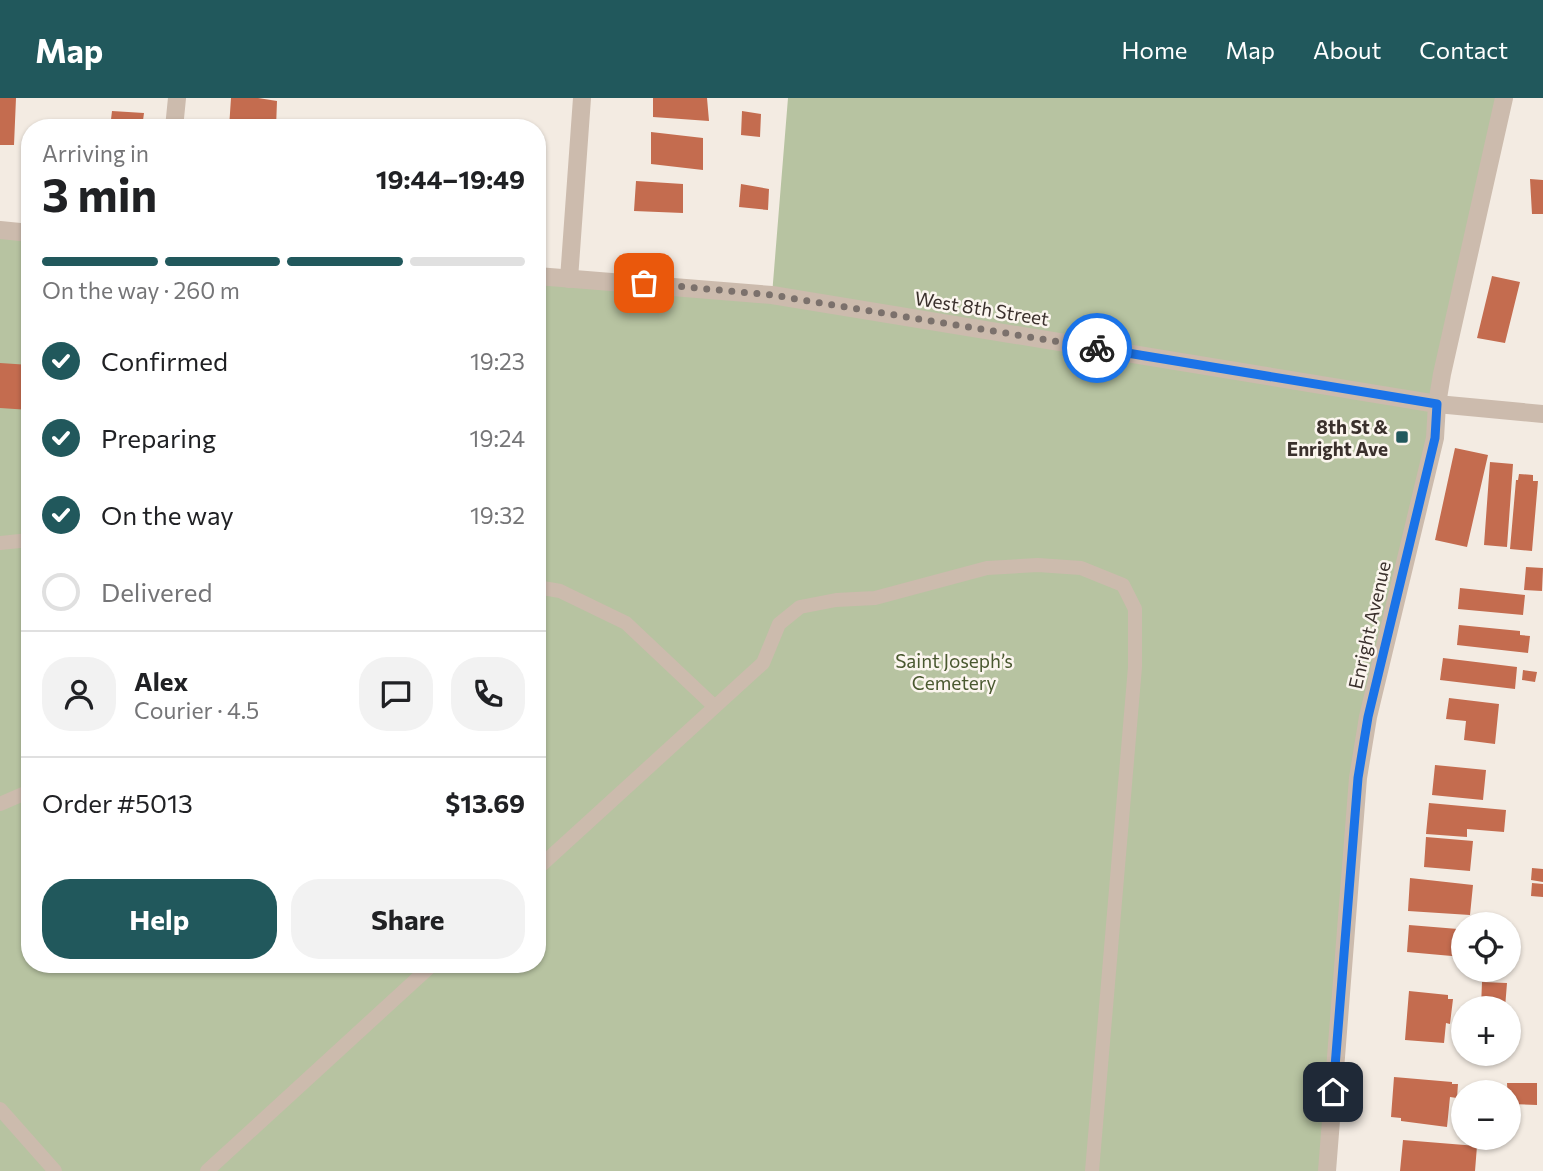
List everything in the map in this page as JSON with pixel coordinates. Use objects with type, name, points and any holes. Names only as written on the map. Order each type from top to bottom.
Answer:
[{"type":"street","points":[[175,119],[177,98]]},
{"type":"street","points":[[569,279],[582,98]]},
{"type":"street","name":"Enright Avenue","points":[[1327,1171],[1358,778],[1368,717],[1435,438],[1437,404],[1504,98]]},
{"type":"street","points":[[0,230],[21,232]]},
{"type":"street","name":"West 8th Street","points":[[546,277],[772,295],[1437,404],[1543,414]]},
{"type":"lane","points":[[0,543],[21,541]]},
{"type":"lane","points":[[546,861],[763,663],[779,624],[800,607],[836,600],[875,598],[987,568],[1038,565],[1081,568],[1122,585],[1135,609],[1135,667],[1092,1171]]},
{"type":"lane","points":[[546,589],[560,591],[626,622],[714,706]]},
{"type":"lane","points":[[0,804],[21,795]]},
{"type":"lane","points":[[207,1171],[423,973]]},
{"type":"lane","points":[[0,1109],[55,1171]]},
{"type":"green space","name":"Saint Joseph’s Cemetery","points":[[788,98],[1504,98],[1368,717],[1327,1171],[0,1171],[0,230],[21,232],[21,973],[546,973],[546,277],[772,295]]},
{"type":"building","points":[[0,98],[16,98],[14,145],[0,145]]},
{"type":"building","points":[[231,98],[277,101],[276,119],[230,119]]},
{"type":"building","points":[[653,98],[707,98],[709,121],[653,117]]},
{"type":"building","points":[[112,111],[144,113],[143,119],[111,119]]},
{"type":"building","points":[[742,111],[761,114],[760,137],[741,135]]},
{"type":"building","points":[[651,132],[703,138],[703,170],[651,164]]},
{"type":"building","points":[[1530,179],[1543,180],[1543,214],[1532,214]]},
{"type":"building","points":[[636,181],[683,184],[683,213],[634,211]]},
{"type":"building","points":[[741,184],[769,189],[768,210],[739,207]]},
{"type":"building","points":[[1492,276],[1520,282],[1505,343],[1477,338]]},
{"type":"building","points":[[0,363],[21,364],[21,409],[0,408]]},
{"type":"building","points":[[1455,448],[1488,455],[1467,547],[1435,540]]},
{"type":"building","points":[[1490,462],[1513,464],[1507,547],[1484,545]]},
{"type":"building","points":[[1519,474],[1533,475],[1533,481],[1538,481],[1532,551],[1510,549],[1516,480]]},
{"type":"building","points":[[1526,567],[1543,568],[1542,591],[1524,590]]},
{"type":"building","points":[[1460,588],[1525,595],[1523,615],[1458,609]]},
{"type":"building","points":[[1459,625],[1520,631],[1520,635],[1530,636],[1528,653],[1457,645]]},
{"type":"building","points":[[1443,658],[1517,667],[1515,689],[1440,680]]},
{"type":"building","points":[[1523,670],[1537,672],[1535,682],[1522,680]]},
{"type":"building","points":[[1449,698],[1499,704],[1495,744],[1464,740],[1466,721],[1446,719]]},
{"type":"building","points":[[1435,765],[1486,770],[1483,800],[1432,795]]},
{"type":"building","points":[[1429,803],[1506,810],[1504,832],[1467,829],[1467,837],[1426,834]]},
{"type":"building","points":[[1426,837],[1473,841],[1470,871],[1424,867]]},
{"type":"building","points":[[1532,868],[1543,869],[1543,882],[1531,880]]},
{"type":"building","points":[[1410,878],[1473,885],[1470,912],[1408,911]]},
{"type":"building","points":[[1532,883],[1543,884],[1543,897],[1531,896]]},
{"type":"building","points":[[1409,925],[1451,928],[1451,956],[1407,952]]},
{"type":"building","points":[[1482,982],[1507,983],[1506,996],[1481,996]]},
{"type":"building","points":[[1409,991],[1448,995],[1448,999],[1451,999],[1451,1016],[1450,1024],[1446,1023],[1444,1043],[1405,1040]]},
{"type":"building","points":[[1394,1077],[1451,1082],[1447,1127],[1401,1121],[1401,1118],[1391,1117]]},
{"type":"building","points":[[1521,1083],[1537,1083],[1537,1105],[1521,1104]]},
{"type":"building","points":[[1403,1140],[1451,1144],[1451,1150],[1477,1150],[1475,1171],[1400,1171]]},
{"type":"way so far","points":[[644,283],[772,295],[1097,348]]},
{"type":"place","name":"8th St & Enright Ave","points":[[1402,437]]},
{"type":"route","points":[[1097,348],[1437,404],[1435,438],[1368,717],[1358,778],[1333,1092]]}]
